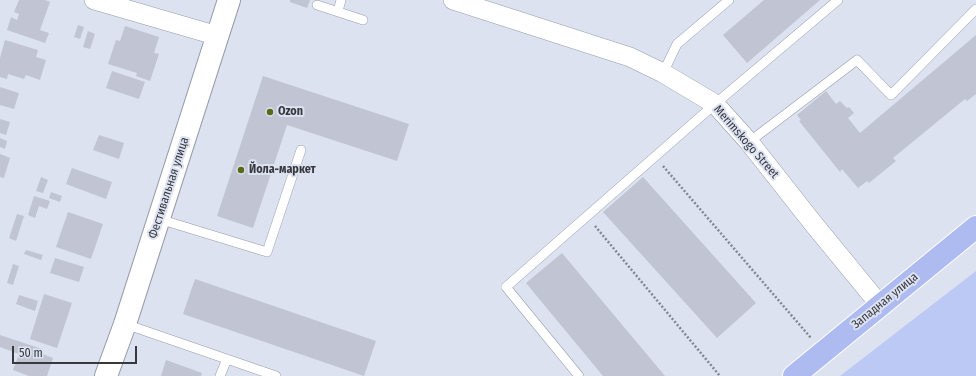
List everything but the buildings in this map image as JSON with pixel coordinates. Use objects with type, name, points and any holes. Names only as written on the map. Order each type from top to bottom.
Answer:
[{"type":"main road","name":"Западная улица","points":[[794,376],[976,227]]},
{"type":"street","points":[[94,0],[218,36]]},
{"type":"street","name":"Фестивальная улица","points":[[106,376],[125,324],[229,0]]},
{"type":"street","name":"Merimskogo Street","points":[[459,1],[630,57],[663,73],[715,104],[749,142],[880,305]]},
{"type":"lane","points":[[338,11],[342,0]]},
{"type":"lane","points":[[663,73],[677,44],[729,0]]},
{"type":"lane","points":[[579,376],[506,287],[715,104],[838,0]]},
{"type":"lane","points":[[317,5],[363,20]]},
{"type":"lane","points":[[749,142],[858,60],[891,94],[976,9]]},
{"type":"lane","points":[[159,219],[267,252],[301,150]]},
{"type":"lane","points":[[125,324],[276,376]]},
{"type":"lane","points":[[220,376],[227,359]]},
{"type":"path","points":[[655,156],[823,352]]},
{"type":"path","points":[[587,216],[720,376]]},
{"type":"shaded area","points":[[976,271],[976,376],[840,376]]},
{"type":"place","name":"Ozon","points":[[270,112]]},
{"type":"place","name":"Йола-маркет","points":[[241,170]]}]
